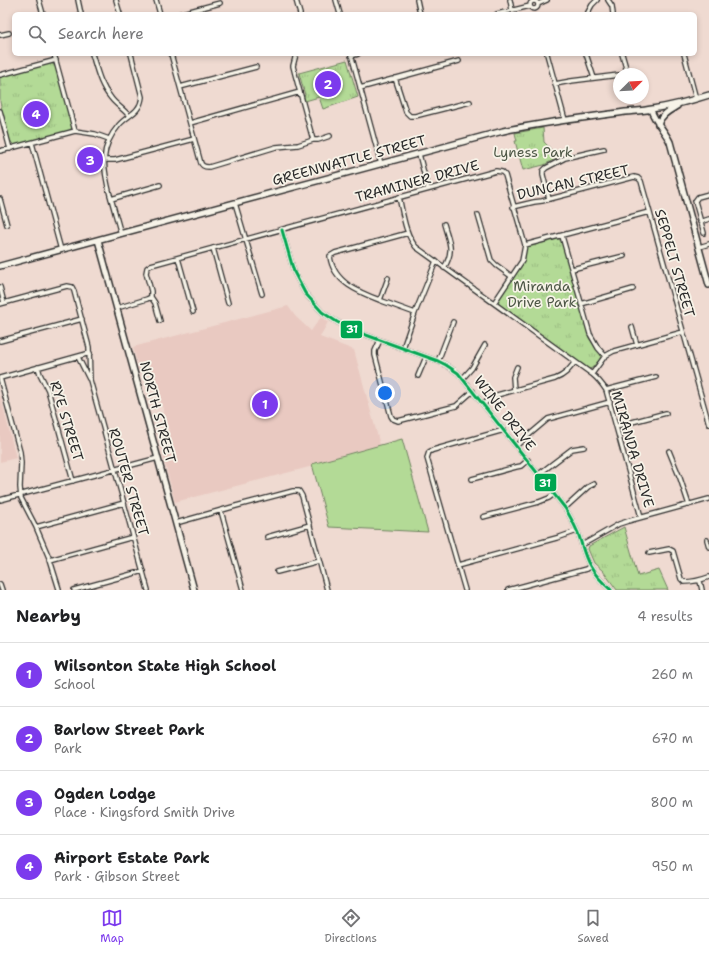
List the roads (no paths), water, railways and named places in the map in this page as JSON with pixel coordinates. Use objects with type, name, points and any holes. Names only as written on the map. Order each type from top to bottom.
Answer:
[{"type":"main road","name":"GREENWATTLE STREET","points":[[0,266],[503,131],[565,120],[651,110],[709,95]]},
{"type":"main road","points":[[658,124],[664,114],[684,102]]},
{"type":"main road","points":[[651,110],[670,142],[709,285]]},
{"type":"main road","name":"NORTH STREET","points":[[98,240],[194,590]]},
{"type":"street","points":[[39,0],[42,12]]},
{"type":"street","points":[[78,0],[81,12]]},
{"type":"street","points":[[116,0],[119,12]]},
{"type":"street","points":[[156,0],[159,12]]},
{"type":"street","points":[[296,0],[299,12]]},
{"type":"street","points":[[336,0],[339,12]]},
{"type":"street","points":[[417,0],[420,12]]},
{"type":"street","points":[[510,0],[512,10]]},
{"type":"street","points":[[530,6],[532,0],[538,4]]},
{"type":"street","points":[[535,9],[538,4],[547,0]]},
{"type":"street","points":[[588,12],[597,0]]},
{"type":"street","points":[[608,0],[614,12]]},
{"type":"street","points":[[186,12],[220,3]]},
{"type":"street","points":[[504,12],[530,6],[532,9],[535,9],[536,12]]},
{"type":"street","points":[[0,35],[10,32]]},
{"type":"street","points":[[55,56],[75,131]]},
{"type":"street","points":[[93,56],[98,75],[106,92],[129,116]]},
{"type":"street","points":[[121,234],[104,173],[104,160],[109,139],[118,127],[138,109],[141,104],[142,97],[132,56]]},
{"type":"street","points":[[172,56],[201,165],[209,167],[276,147],[318,140],[330,136]]},
{"type":"street","points":[[296,56],[293,66],[313,140]]},
{"type":"street","points":[[351,56],[381,164]]},
{"type":"street","points":[[548,56],[565,120]]},
{"type":"street","points":[[587,56],[594,78]]},
{"type":"street","points":[[623,56],[626,68]]},
{"type":"street","points":[[685,56],[696,99]]},
{"type":"street","points":[[0,75],[56,60]]},
{"type":"street","points":[[360,88],[459,61]]},
{"type":"street","points":[[180,87],[256,67]]},
{"type":"street","points":[[555,84],[613,76]]},
{"type":"street","points":[[395,78],[406,112],[410,116],[470,102]]},
{"type":"street","points":[[190,123],[300,92]]},
{"type":"street","points":[[0,111],[10,148]]},
{"type":"street","points":[[0,151],[75,131],[95,134],[109,139]]},
{"type":"street","points":[[104,160],[115,160],[194,139]]},
{"type":"street","points":[[32,143],[60,250]]},
{"type":"street","points":[[549,199],[543,170],[565,158],[604,149]]},
{"type":"street","points":[[418,154],[428,189]]},
{"type":"street","name":"TRAMINER DRIVE","points":[[151,297],[151,291],[146,273],[147,268],[151,265],[496,171],[502,172],[505,175],[525,245]]},
{"type":"street","name":"DUNCAN STREET","points":[[514,207],[634,177],[638,178]]},
{"type":"street","name":"SEPPELT STREET","points":[[638,178],[641,181],[709,424]]},
{"type":"street","points":[[111,198],[160,185]]},
{"type":"street","points":[[704,233],[695,204],[698,197],[709,194]]},
{"type":"street","name":"MIRANDA DRIVE","points":[[399,197],[408,233],[411,241],[416,247],[597,378],[606,390],[610,402],[641,516]]},
{"type":"street","points":[[0,199],[7,225]]},
{"type":"street","points":[[235,202],[262,294]]},
{"type":"street","points":[[494,303],[522,261],[525,245],[649,212]]},
{"type":"street","points":[[478,215],[491,260],[511,276]]},
{"type":"street","points":[[700,222],[709,219]]},
{"type":"street","points":[[444,224],[451,252],[449,261],[444,268]]},
{"type":"street","name":"WINE DRIVE","points":[[282,230],[294,272],[305,293],[322,312],[355,331],[438,361],[452,368],[463,378],[565,508],[577,531],[590,566],[611,590]]},
{"type":"street","points":[[408,233],[335,253],[330,256],[331,264],[335,272],[346,284],[361,293],[415,313]]},
{"type":"street","points":[[562,236],[590,334],[598,348],[605,356]]},
{"type":"street","points":[[698,247],[709,244]]},
{"type":"street","points":[[213,248],[228,303]]},
{"type":"street","points":[[572,269],[624,256]]},
{"type":"street","points":[[178,258],[193,312]]},
{"type":"street","points":[[403,348],[415,313],[436,262]]},
{"type":"street","points":[[380,300],[388,278]]},
{"type":"street","name":"ROUTER STREET","points":[[4,303],[67,286],[72,287],[89,347],[90,380]]},
{"type":"street","points":[[0,287],[4,303],[0,304]]},
{"type":"street","points":[[581,304],[633,290]]},
{"type":"street","points":[[117,308],[151,297],[155,303],[160,321]]},
{"type":"street","points":[[0,341],[82,319]]},
{"type":"street","points":[[438,361],[453,322]]},
{"type":"street","points":[[632,327],[637,345]]},
{"type":"street","points":[[592,374],[605,356],[614,351],[683,332]]},
{"type":"street","points":[[380,340],[375,351],[376,360],[391,416],[398,422],[456,406],[473,391]]},
{"type":"street","points":[[463,378],[472,368],[485,345]]},
{"type":"street","points":[[60,590],[50,560],[36,527],[21,498],[20,452],[0,378],[90,353]]},
{"type":"street","name":"ROUTER STREET","points":[[78,357],[90,380],[148,590]]},
{"type":"street","points":[[418,376],[426,357]]},
{"type":"street","points":[[484,404],[496,395],[555,379],[567,372],[575,362]]},
{"type":"street","name":"RYE STREET","points":[[38,367],[48,390],[73,481]]},
{"type":"street","points":[[514,390],[513,377],[517,367]]},
{"type":"street","points":[[606,390],[656,377]]},
{"type":"street","points":[[516,446],[548,419],[610,402]]},
{"type":"street","points":[[617,426],[666,413]]},
{"type":"street","points":[[465,590],[427,458],[429,452],[433,450],[504,430]]},
{"type":"street","points":[[539,474],[572,449],[584,448]]},
{"type":"street","points":[[669,450],[680,478],[688,505]]},
{"type":"street","points":[[0,500],[158,458]]},
{"type":"street","points":[[472,479],[521,466],[528,460]]},
{"type":"street","points":[[565,508],[588,487],[594,484]]},
{"type":"street","points":[[176,523],[293,491],[299,491],[302,496],[327,590]]},
{"type":"street","points":[[483,517],[539,502],[554,494]]},
{"type":"street","points":[[582,545],[622,523],[641,516],[709,500]]},
{"type":"street","points":[[36,527],[124,503]]},
{"type":"street","points":[[221,511],[243,590]]},
{"type":"street","points":[[267,537],[310,525]]},
{"type":"street","points":[[458,565],[560,538],[577,531]]},
{"type":"street","points":[[50,560],[133,537]]},
{"type":"street","points":[[707,540],[709,547]]},
{"type":"street","points":[[649,553],[672,549],[683,582],[686,583],[695,580],[700,581],[709,577]]},
{"type":"street","points":[[277,572],[319,561]]},
{"type":"street","points":[[508,590],[586,569],[590,566]]},
{"type":"street","points":[[74,590],[143,572]]},
{"type":"street","points":[[700,581],[702,590]]},
{"type":"street","points":[[0,584],[2,590]]},
{"type":"place","name":"Barlow Street Park","points":[[328,84]]},
{"type":"place","name":"Airport Estate Park","points":[[36,114]]},
{"type":"place","name":"Ogden Lodge","points":[[90,160]]},
{"type":"place","name":"Wilsonton State High School","points":[[265,404]]},
{"type":"park label","name":"Lyness Park","points":[[533,152]]},
{"type":"park label","name":"Miranda Drive Park","points":[[542,294]]}]
